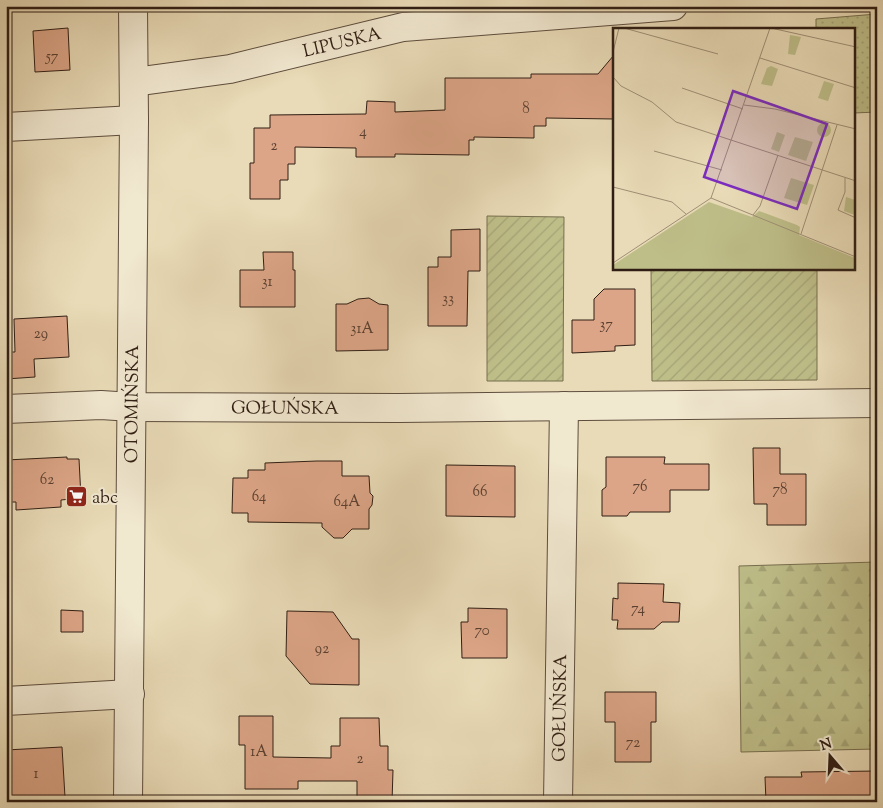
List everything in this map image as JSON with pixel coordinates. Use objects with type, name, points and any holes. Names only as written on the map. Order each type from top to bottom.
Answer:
[{"type":"street","name":"OTOMIŃSKA","points":[[128,802],[134,120],[133,6]]},
{"type":"street","name":"LIPUSKA","points":[[134,82],[230,69],[403,27],[673,6]]},
{"type":"street","points":[[6,127],[134,120]]},
{"type":"street","name":"GOŁUŃSKA","points":[[6,409],[101,405],[132,407],[399,408],[877,403]]},
{"type":"street","name":"GOŁUŃSKA","points":[[558,802],[564,406]]},
{"type":"street","points":[[6,701],[130,694]]},
{"type":"green space","points":[[877,14],[877,112],[856,113],[856,28],[816,28],[816,19]]},
{"type":"green space","points":[[487,216],[564,217],[563,381],[487,381]]},
{"type":"green space","points":[[651,270],[817,270],[817,380],[652,381]]},
{"type":"green space","points":[[877,562],[877,749],[741,752],[739,566]]},
{"type":"building","points":[[68,28],[70,70],[35,72],[33,31]]},
{"type":"building","points":[[613,56],[613,119],[546,118],[546,126],[534,126],[534,138],[474,137],[474,140],[469,140],[469,155],[395,154],[395,157],[356,157],[356,148],[295,147],[295,164],[288,164],[288,180],[280,180],[280,199],[250,199],[250,163],[254,163],[254,128],[270,128],[270,115],[366,114],[367,101],[395,102],[395,112],[445,110],[445,78],[531,78],[531,74],[598,74]]},
{"type":"building","points":[[480,229],[480,271],[468,271],[467,326],[428,326],[428,267],[438,267],[438,257],[451,257],[451,230]]},
{"type":"building","points":[[263,252],[293,252],[295,307],[240,307],[240,270],[264,270]]},
{"type":"building","points":[[604,289],[635,289],[635,345],[615,346],[615,351],[572,353],[572,320],[594,320],[594,299]]},
{"type":"building","points":[[369,298],[379,304],[388,305],[388,350],[336,351],[336,304],[347,304],[358,299]]},
{"type":"building","points":[[67,316],[69,357],[34,359],[35,377],[6,379],[6,352],[15,352],[14,319]]},
{"type":"building","points":[[753,448],[780,448],[780,474],[806,474],[806,525],[767,525],[767,504],[754,504]]},
{"type":"building","points":[[67,457],[67,459],[79,459],[81,498],[61,500],[61,507],[16,510],[16,502],[6,502],[6,460]]},
{"type":"building","points":[[606,457],[665,457],[664,464],[709,464],[709,490],[670,490],[670,512],[630,512],[627,516],[602,516],[602,490],[606,487]]},
{"type":"building","points":[[342,461],[342,476],[369,476],[370,493],[373,496],[372,505],[369,509],[369,529],[352,529],[343,538],[334,538],[322,527],[322,523],[248,522],[248,513],[232,513],[233,478],[248,478],[248,470],[265,470],[265,463]]},
{"type":"building","points":[[446,465],[515,466],[515,517],[446,516]]},
{"type":"building","points":[[618,583],[664,584],[663,602],[680,603],[679,622],[662,622],[654,629],[617,629],[618,620],[612,620],[613,598],[618,599]]},
{"type":"building","points":[[468,608],[507,609],[507,658],[462,658],[461,622],[468,622]]},
{"type":"building","points":[[61,610],[83,611],[83,632],[61,632]]},
{"type":"building","points":[[287,611],[333,612],[352,639],[359,639],[359,685],[310,684],[286,656]]},
{"type":"building","points":[[605,692],[656,692],[656,722],[651,722],[651,762],[615,762],[615,722],[605,722]]},
{"type":"building","points":[[239,716],[273,716],[273,757],[331,758],[331,746],[340,746],[340,718],[379,718],[380,746],[388,746],[388,770],[393,770],[392,802],[357,802],[357,781],[298,781],[298,789],[245,789],[245,745],[239,745]]},
{"type":"building","points":[[62,747],[65,797],[37,798],[37,802],[10,802],[6,750]]},
{"type":"building","points":[[877,771],[877,802],[766,802],[765,777],[802,777],[801,772]]},
{"type":"place","name":"abc","points":[[76,497]]}]
